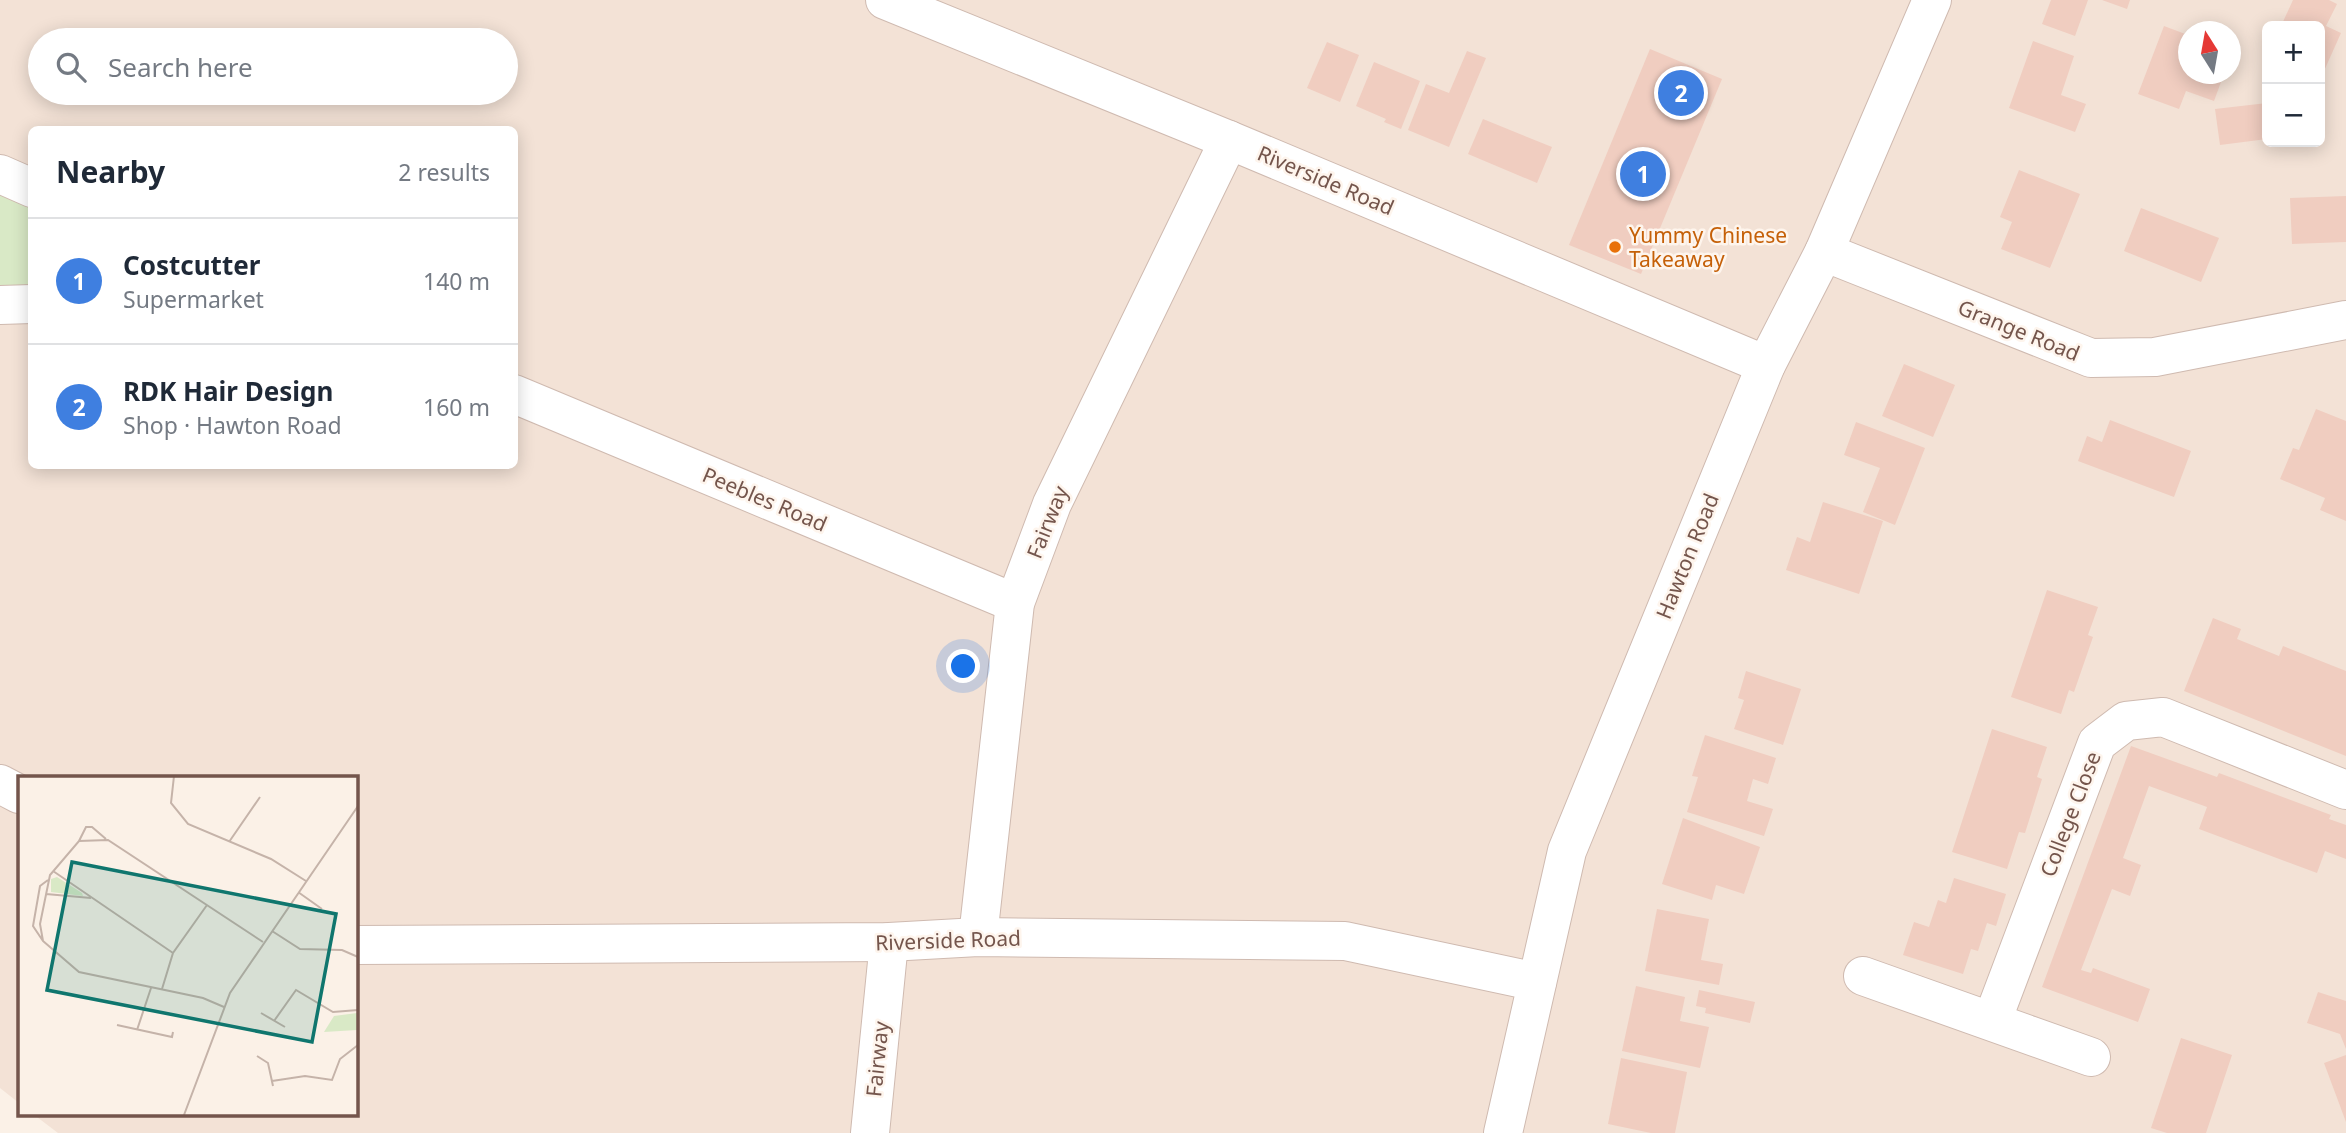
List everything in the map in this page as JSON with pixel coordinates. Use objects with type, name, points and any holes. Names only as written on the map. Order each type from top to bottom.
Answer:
[{"type":"street","name":"Riverside Road","points":[[886,0],[1766,365]]},
{"type":"street","name":"Hawton Road","points":[[1503,1133],[1567,850],[1766,365],[1824,251],[1932,0]]},
{"type":"street","name":"Fairway","points":[[978,937],[1016,603],[1052,504],[1229,140]]},
{"type":"street","points":[[0,174],[28,186]]},
{"type":"street","name":"Grange Road","points":[[1824,251],[2091,358],[2155,357],[2346,320]]},
{"type":"street","points":[[0,305],[28,304]]},
{"type":"street","name":"Peebles Road","points":[[518,396],[1016,603]]},
{"type":"street","name":"College Close","points":[[1992,1021],[2097,743],[2126,721],[2163,717],[2346,790]]},
{"type":"street","points":[[0,783],[18,793]]},
{"type":"street","name":"Riverside Road","points":[[357,946],[889,942],[978,937],[1345,941],[1537,982]]},
{"type":"street","name":"Fairway","points":[[870,1133],[889,942]]},
{"type":"street","points":[[1863,976],[2091,1057]]},
{"type":"shaded area","points":[[0,0],[2346,0],[2346,1133],[58,1133],[36,1116],[357,1116],[357,776],[18,776],[18,1102],[0,1088]]},
{"type":"green space","points":[[0,189],[28,200],[28,286],[0,288]]},
{"type":"building","points":[[2051,0],[2088,0],[2075,36],[2042,24]]},
{"type":"building","points":[[2102,0],[2130,0],[2127,9]]},
{"type":"building","points":[[2293,0],[2329,0],[2337,4],[2326,26],[2341,33],[2325,69],[2325,21],[2283,21]]},
{"type":"building","points":[[2164,26],[2178,31],[2178,84],[2220,84],[2214,101],[2186,91],[2179,109],[2138,94]]},
{"type":"building","points":[[2033,41],[2074,56],[2061,95],[2086,104],[2075,132],[2009,108]]},
{"type":"building","points":[[1327,42],[1359,55],[1340,102],[1307,88]]},
{"type":"building","points":[[1650,49],[1722,79],[1641,274],[1569,245]]},
{"type":"building","points":[[1467,51],[1486,58],[1449,147],[1408,130],[1426,84],[1449,93]]},
{"type":"building","points":[[1374,62],[1420,81],[1401,129],[1356,106]]},
{"type":"building","points":[[2262,104],[2262,140],[2220,145],[2215,109]]},
{"type":"building","points":[[1483,119],[1552,147],[1537,183],[1468,154]]},
{"type":"building","points":[[2019,170],[2080,194],[2050,268],[2001,249],[2012,222],[2000,217]]},
{"type":"building","points":[[2346,196],[2346,242],[2292,244],[2290,198]]},
{"type":"building","points":[[2141,208],[2219,238],[2201,282],[2124,251]]},
{"type":"building","points":[[1904,364],[1955,385],[1933,437],[1882,416]]},
{"type":"building","points":[[2316,409],[2346,421],[2346,521],[2320,510],[2325,498],[2280,479],[2293,448],[2299,450]]},
{"type":"building","points":[[2110,420],[2191,451],[2174,497],[2078,461],[2087,436],[2102,442]]},
{"type":"building","points":[[1856,422],[1925,448],[1895,525],[1863,512],[1880,468],[1844,455]]},
{"type":"building","points":[[1823,502],[1883,521],[1859,594],[1786,570],[1797,537],[1810,542]]},
{"type":"building","points":[[2047,590],[2098,607],[2088,635],[2093,637],[2074,692],[2069,690],[2061,714],[2011,697]]},
{"type":"building","points":[[2213,618],[2241,629],[2237,639],[2279,656],[2283,646],[2346,671],[2346,756],[2184,691]]},
{"type":"building","points":[[1746,671],[1801,689],[1783,745],[1734,729],[1744,700],[1738,698]]},
{"type":"building","points":[[1992,729],[2047,747],[2037,777],[2042,779],[2025,833],[2019,832],[2007,869],[1952,852]]},
{"type":"building","points":[[1705,735],[1776,758],[1768,784],[1753,779],[1747,801],[1773,809],[1764,836],[1687,812],[1698,777],[1692,776]]},
{"type":"building","points":[[2131,746],[2217,777],[2219,773],[2331,815],[2329,819],[2346,825],[2346,859],[2325,851],[2317,873],[2199,829],[2207,807],[2149,786],[2123,858],[2141,865],[2130,896],[2112,889],[2081,970],[2091,973],[2093,968],[2150,989],[2138,1022],[2042,987]]},
{"type":"building","points":[[1683,818],[1760,847],[1744,894],[1716,885],[1712,900],[1662,884]]},
{"type":"building","points":[[1954,878],[2006,894],[1996,926],[1987,923],[1978,951],[1971,949],[1963,974],[1903,955],[1914,922],[1929,927],[1938,900],[1946,903]]},
{"type":"building","points":[[1657,909],[1709,919],[1701,960],[1723,964],[1719,985],[1645,971]]},
{"type":"building","points":[[1636,986],[1685,997],[1680,1021],[1709,1027],[1700,1068],[1622,1051]]},
{"type":"building","points":[[1699,990],[1755,1002],[1750,1023],[1705,1013],[1706,1008],[1696,1006]]},
{"type":"building","points":[[2318,992],[2346,1001],[2346,1049],[2340,1034],[2307,1023]]},
{"type":"building","points":[[2181,1038],[2232,1055],[2206,1133],[2167,1133],[2151,1128]]},
{"type":"building","points":[[2346,1055],[2346,1122],[2324,1063]]},
{"type":"building","points":[[1621,1058],[1687,1072],[1675,1133],[1651,1133],[1608,1124]]},
{"type":"place","name":"RDK Hair Design","points":[[1681,93]]},
{"type":"place","name":"Costcutter","points":[[1643,174]]},
{"type":"place","name":"Yummy Chinese Takeaway","points":[[1615,247]]}]
